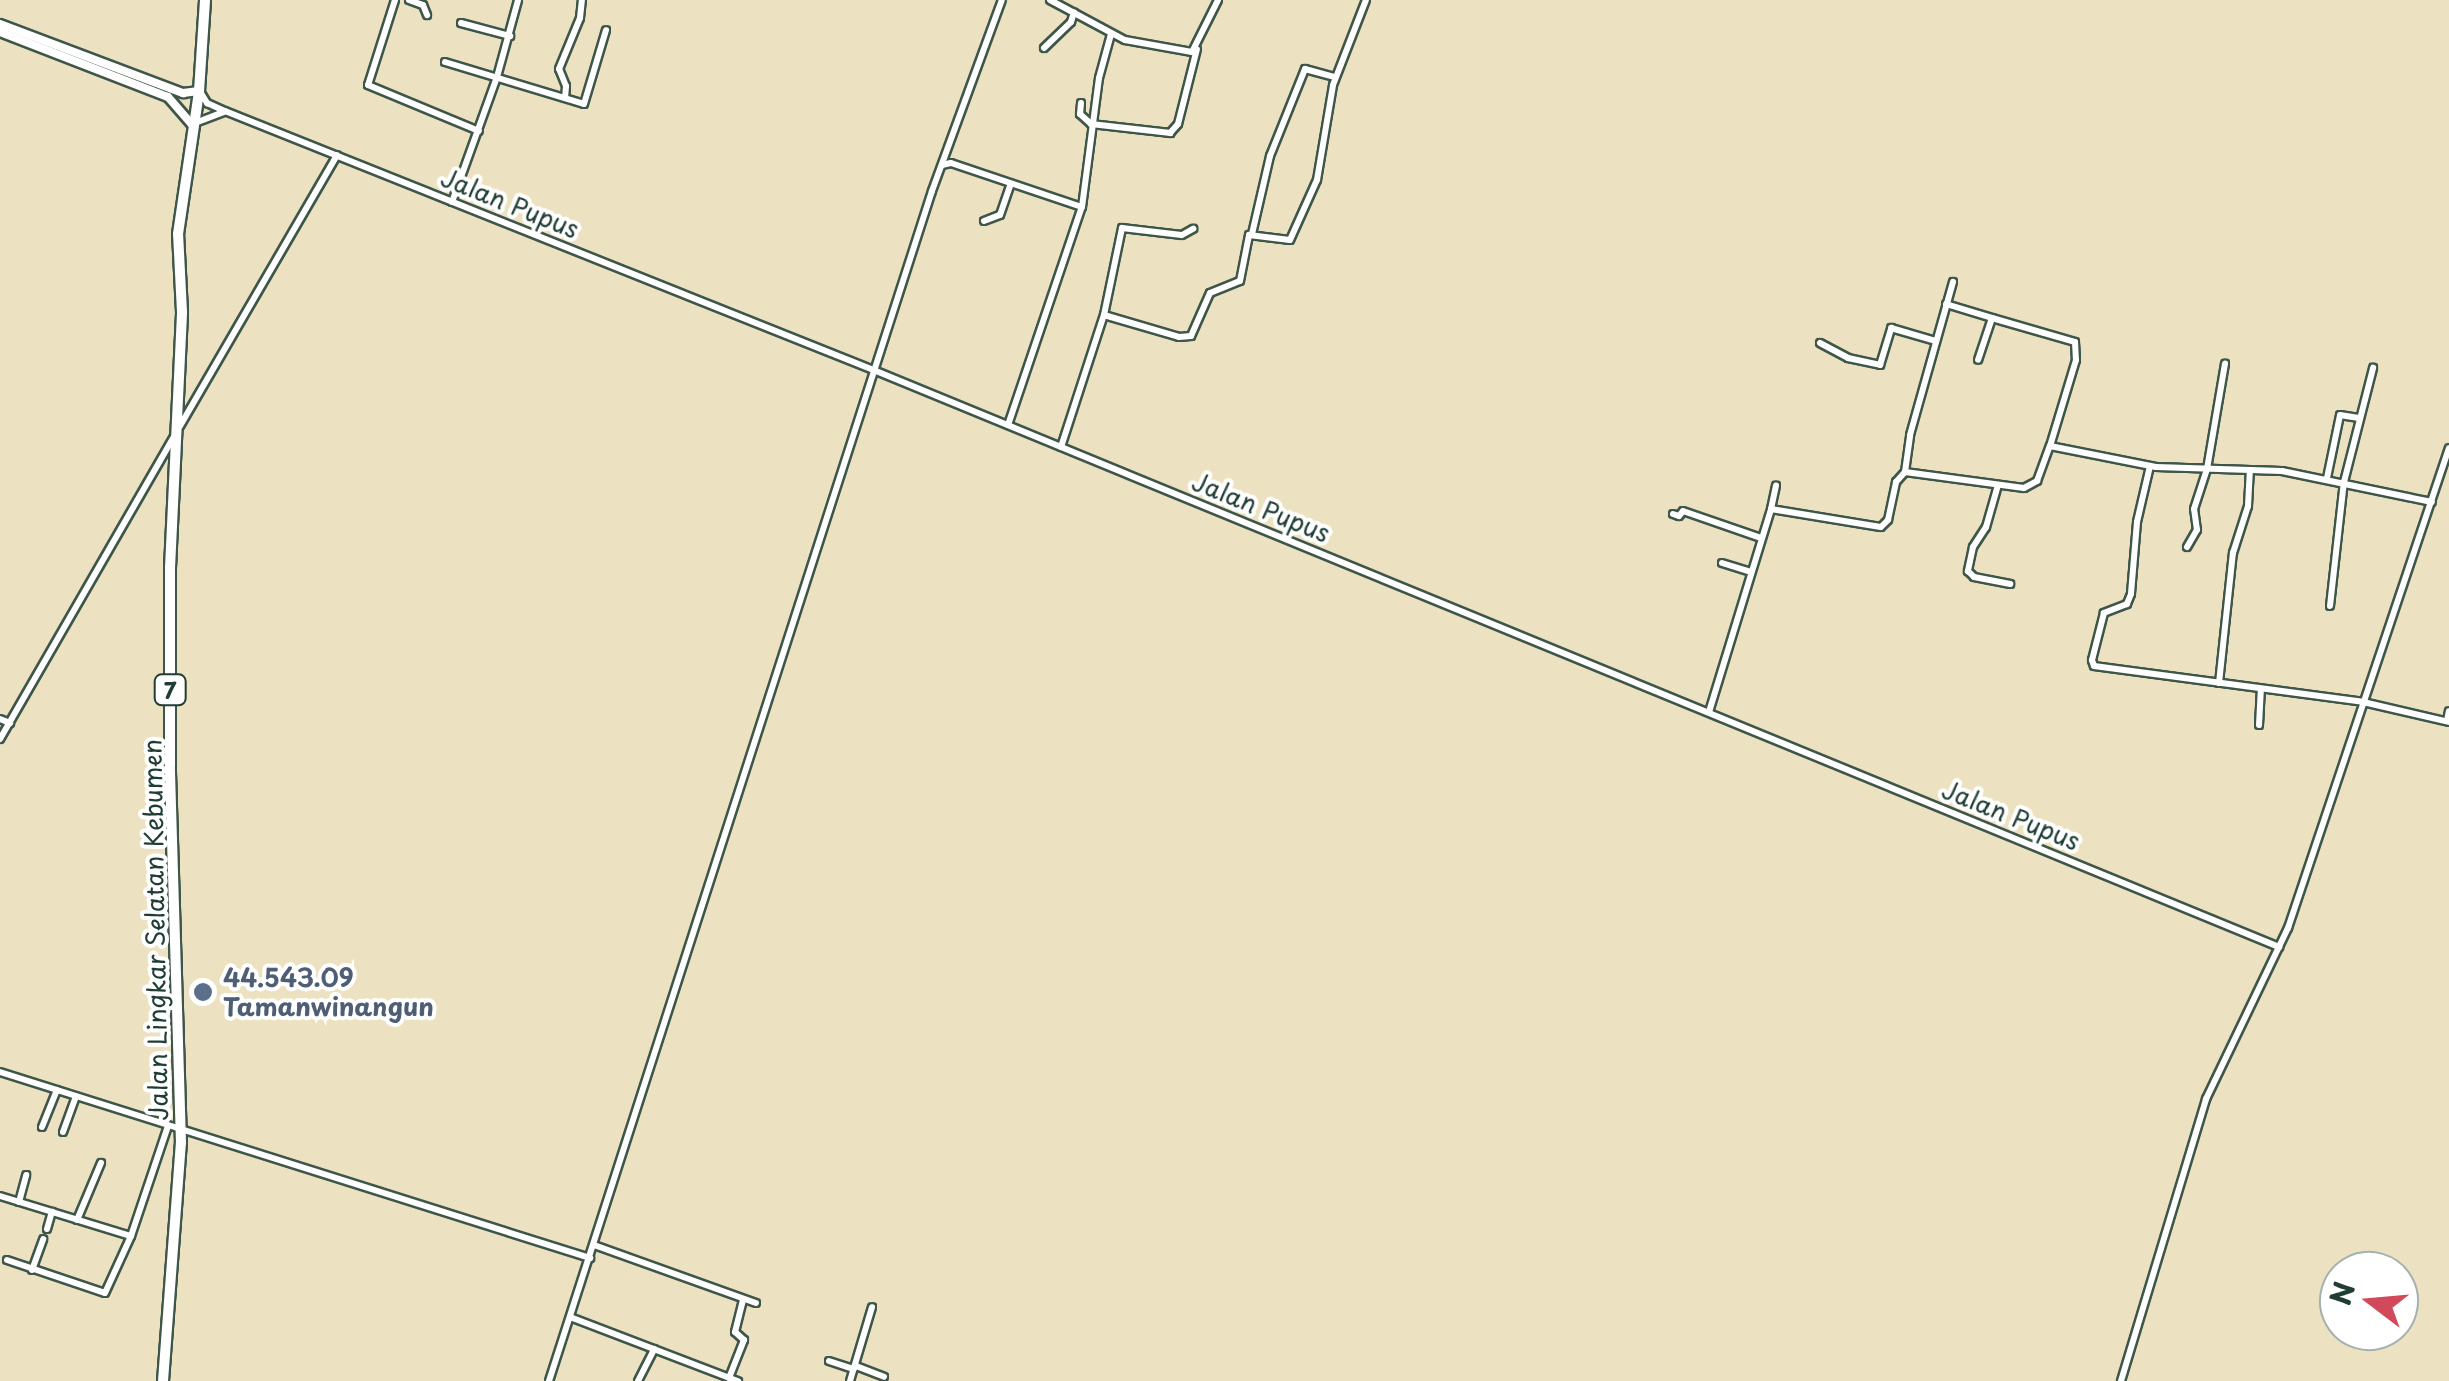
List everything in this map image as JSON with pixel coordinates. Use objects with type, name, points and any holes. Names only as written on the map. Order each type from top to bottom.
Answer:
[{"type":"highway","name":"Jalan Lingkar Selatan Kebumen","points":[[163,1381],[181,1130],[172,850],[170,568],[182,312],[178,234],[199,90],[206,0]]},
{"type":"street","points":[[395,0],[368,85],[480,132]]},
{"type":"street","points":[[409,0],[428,14]]},
{"type":"street","points":[[452,202],[498,77],[518,0]]},
{"type":"street","points":[[565,98],[566,86],[558,69],[580,18],[582,0]]},
{"type":"street","points":[[549,1381],[941,166],[1002,0]]},
{"type":"street","points":[[1050,0],[1111,34],[1148,46],[1192,52],[1197,48]]},
{"type":"street","points":[[1081,103],[1080,114],[1092,124],[1170,133],[1178,124],[1197,48],[1218,0]]},
{"type":"street","points":[[1252,234],[1276,241],[1292,237],[1317,180],[1335,76],[1366,0]]},
{"type":"street","points":[[1044,48],[1071,22],[1074,12]]},
{"type":"street","points":[[461,22],[510,36]]},
{"type":"street","name":"Jalan Pupus","points":[[0,24],[183,92],[199,90],[208,102],[226,112],[1008,424],[2280,947]]},
{"type":"street","points":[[445,62],[586,102],[606,30]]},
{"type":"street","points":[[0,32],[168,97],[192,125],[204,116],[226,112]]},
{"type":"street","points":[[1008,424],[1082,207],[1092,124],[1111,34]]},
{"type":"street","points":[[1104,315],[1179,337],[1192,336],[1210,293],[1240,282],[1266,167],[1304,70],[1335,76]]},
{"type":"street","points":[[0,740],[337,155]]},
{"type":"street","points":[[941,166],[951,163],[1010,186],[1082,207]]},
{"type":"street","points":[[984,222],[1000,216],[1010,186]]},
{"type":"street","points":[[1061,447],[1104,315],[1123,226],[1182,235],[1193,229]]},
{"type":"street","points":[[1771,509],[1881,527],[1888,520],[1896,482],[1905,472],[1953,282]]},
{"type":"street","points":[[1905,472],[2024,488],[2037,482],[2076,360],[2075,342],[1946,304]]},
{"type":"street","points":[[1978,360],[1992,318]]},
{"type":"street","points":[[1820,342],[1848,358],[1880,365],[1891,328],[1936,341]]},
{"type":"street","points":[[2187,547],[2197,530],[2194,509],[2206,469],[2225,364]]},
{"type":"street","points":[[2330,606],[2344,482],[2372,368]]},
{"type":"street","points":[[2327,478],[2340,416],[2359,418]]},
{"type":"street","points":[[2050,446],[2128,458],[2150,466],[2327,478],[2432,502]]},
{"type":"street","points":[[2120,1381],[2206,1099],[2280,947],[2449,448]]},
{"type":"street","points":[[2150,466],[2137,522],[2131,594],[2127,604],[2104,614],[2092,657],[2097,668],[2363,702],[2448,721],[2449,711]]},
{"type":"street","points":[[2220,684],[2232,554],[2248,506],[2250,470]]},
{"type":"street","points":[[1709,712],[1776,486]]},
{"type":"street","points":[[1998,486],[1968,571],[1974,577],[2010,584]]},
{"type":"street","points":[[2436,491],[2449,495]]},
{"type":"street","points":[[1673,514],[1679,516],[1683,510],[1761,538]]},
{"type":"street","points":[[1722,563],[1751,572]]},
{"type":"street","points":[[2259,726],[2260,691]]},
{"type":"street","points":[[0,718],[10,724]]},
{"type":"street","points":[[0,1072],[590,1258]]},
{"type":"street","points":[[42,1127],[57,1090]]},
{"type":"street","points":[[62,1132],[76,1096]]},
{"type":"street","points":[[7,1260],[104,1294],[131,1236],[168,1126]]},
{"type":"street","points":[[78,1220],[101,1163]]},
{"type":"street","points":[[19,1202],[26,1175]]},
{"type":"street","points":[[0,1196],[131,1236]]},
{"type":"street","points":[[48,1229],[52,1212]]},
{"type":"street","points":[[32,1270],[42,1239]]},
{"type":"street","points":[[594,1245],[756,1303]]},
{"type":"street","points":[[570,1318],[734,1379],[744,1340],[735,1332],[743,1298]]},
{"type":"street","points":[[850,1381],[872,1307]]},
{"type":"street","points":[[638,1381],[654,1350]]},
{"type":"street","points":[[829,1360],[884,1377]]},
{"type":"place","name":"44.543.09 Tamanwinangun","points":[[203,992]]}]
